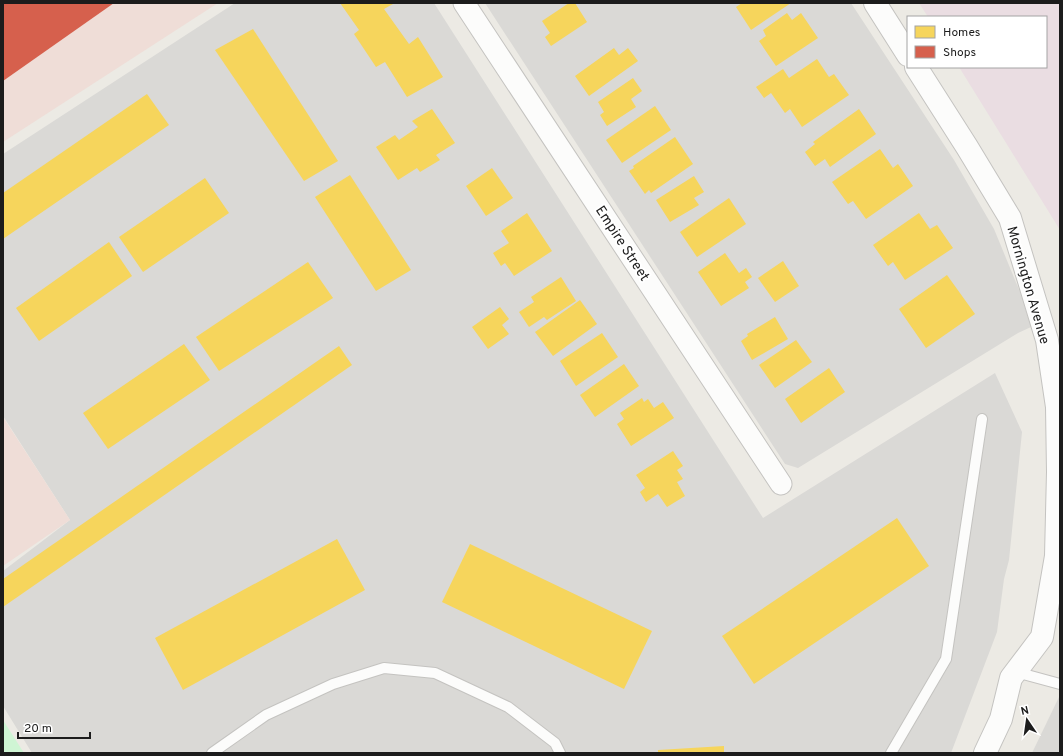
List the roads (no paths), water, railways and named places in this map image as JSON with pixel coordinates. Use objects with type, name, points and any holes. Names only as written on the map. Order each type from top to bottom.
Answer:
[{"type":"street","name":"Empire Street","points":[[464,3],[781,484]]},
{"type":"street","points":[[875,3],[907,53]]},
{"type":"street","name":"Mornington Avenue","points":[[917,68],[1010,218],[1046,340],[1055,364],[1058,421],[1056,556],[1042,637],[1011,678],[1000,718],[985,753]]},
{"type":"lane","points":[[891,753],[946,660],[982,419]]},
{"type":"lane","points":[[212,753],[266,715],[334,684],[384,668],[435,673],[508,707],[555,743],[560,753]]},
{"type":"lane","points":[[1016,672],[1060,684]]}]
